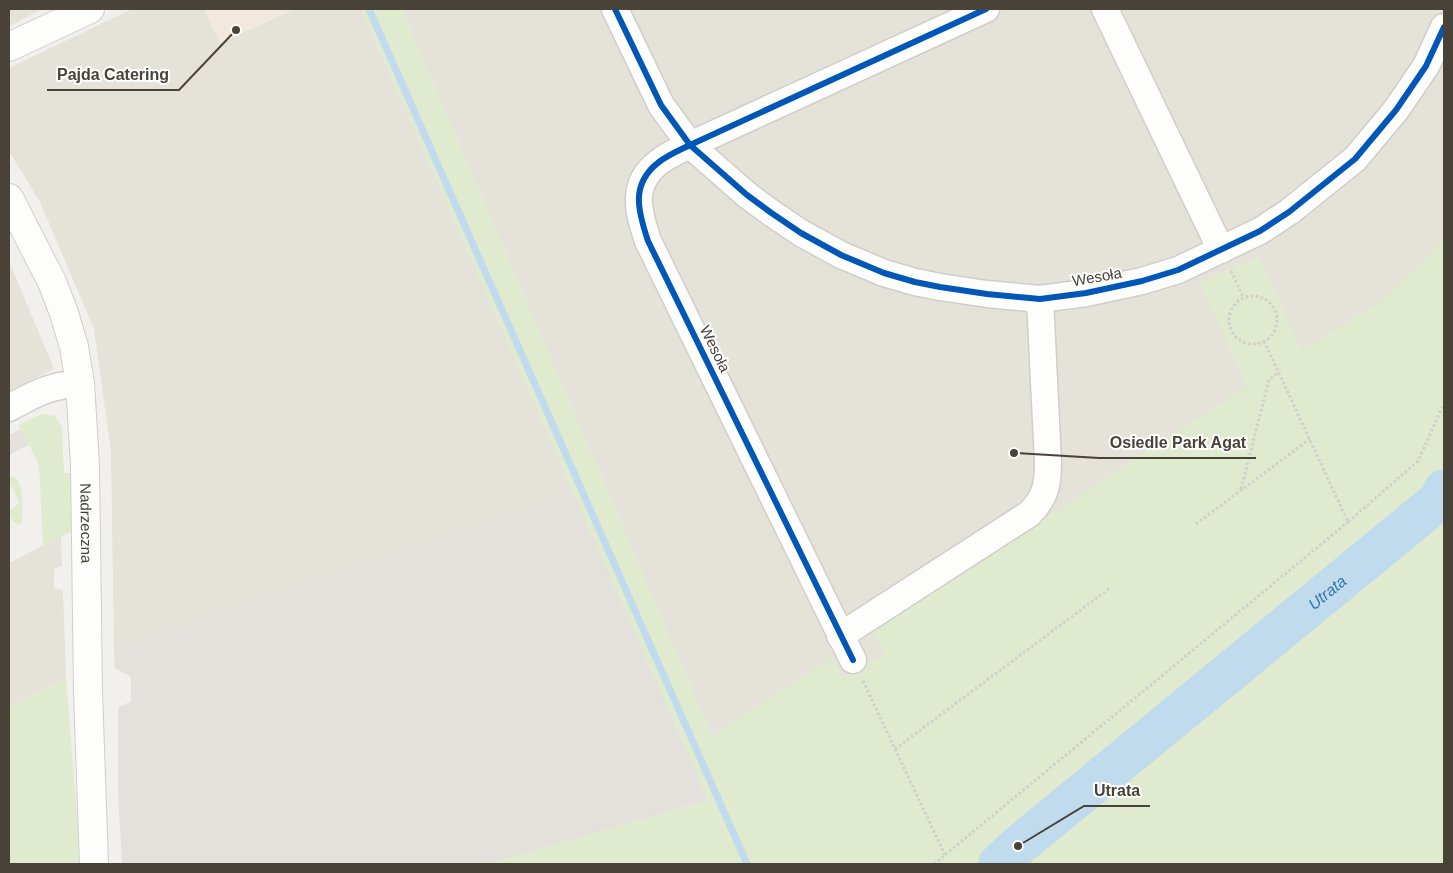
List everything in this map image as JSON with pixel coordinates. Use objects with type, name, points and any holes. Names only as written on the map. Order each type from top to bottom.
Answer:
[{"type":"street","points":[[9,48],[90,9]]},
{"type":"street","name":"Wesoła","points":[[615,9],[661,105],[690,145],[747,195],[770,212],[801,233],[841,255],[884,273],[915,282],[987,294],[1040,299],[1142,281],[1178,270],[1260,231],[1282,217],[1355,159],[1396,110],[1426,66],[1444,27]]},
{"type":"street","name":"Wesoła","points":[[853,660],[648,241],[640,217],[639,188],[646,174],[659,161],[690,145],[986,9]]},
{"type":"street","points":[[1105,9],[1221,250]]},
{"type":"street","name":"Nadrzeczna","points":[[9,198],[52,282],[64,313],[74,347],[80,383],[86,464],[88,691],[94,864]]},
{"type":"street","points":[[840,636],[1029,514],[1038,505],[1048,482],[1040,299]]},
{"type":"street","points":[[9,408],[41,391],[57,386],[80,383]]},
{"type":"path","points":[[1253,295],[1262,297],[1275,310],[1276,328],[1271,336],[1264,341],[1255,344],[1246,343],[1237,338],[1231,330],[1230,311],[1244,297],[1253,295]]},
{"type":"path","points":[[1264,341],[1348,522]]},
{"type":"path","points":[[1241,489],[1269,380],[1279,372]]},
{"type":"path","points":[[934,864],[1348,522],[1418,461],[1444,402]]},
{"type":"path","points":[[1196,524],[1310,439]]},
{"type":"path","points":[[896,749],[1110,588]]},
{"type":"path","points":[[853,660],[945,855]]},
{"type":"shaded area","points":[[9,9],[43,9],[9,26]]},
{"type":"shaded area","points":[[132,9],[204,9],[220,43],[295,9],[361,9],[574,493],[114,650],[111,452],[94,329],[40,202],[9,151],[9,68]]},
{"type":"shaded area","points":[[204,9],[295,9],[220,43]]},
{"type":"shaded area","points":[[401,9],[1444,9],[1444,436],[712,736]]},
{"type":"shaded area","points":[[9,261],[54,369],[9,391]]},
{"type":"shaded area","points":[[21,429],[29,445],[9,455],[9,435]]},
{"type":"shaded area","points":[[574,493],[708,800],[487,864],[122,864],[118,791],[118,708],[131,701],[131,685],[130,676],[115,668],[114,650]]},
{"type":"shaded area","points":[[61,536],[62,566],[54,569],[54,588],[63,590],[66,678],[9,708],[9,563]]},
{"type":"green space","points":[[361,9],[401,9],[712,736],[832,657],[842,677],[885,654],[874,630],[1247,386],[1200,283],[1258,256],[1302,350],[1376,305],[1424,261],[1444,237],[1444,864],[487,864],[708,800]]},
{"type":"green space","points":[[41,414],[55,416],[62,427],[64,473],[75,473],[76,531],[43,545],[39,465],[19,425]]},
{"type":"green space","points":[[14,476],[20,485],[22,497],[22,521],[18,525],[14,523],[9,511],[19,503],[10,481],[10,478]]},
{"type":"green space","points":[[66,678],[81,864],[9,864],[9,708]]},
{"type":"waterway","points":[[369,9],[747,864]]},
{"type":"waterway","name":"Utrata","points":[[999,864],[1018,846],[1438,501],[1444,490]]},
{"type":"cycle path","points":[[615,9],[661,105],[690,145],[747,195],[770,212],[801,233],[841,255],[884,273],[940,287],[1040,299],[1086,293],[1142,281],[1178,270],[1260,231],[1289,212],[1355,159],[1396,110],[1426,66],[1444,27]]},
{"type":"cycle path","points":[[853,660],[648,241],[639,209],[640,189],[650,170],[666,157],[986,9]]},
{"type":"place","name":"Pajda Catering","points":[[236,30]]},
{"type":"place","name":"Osiedle Park Agat","points":[[1014,453]]},
{"type":"place","name":"Utrata","points":[[1018,846]]}]
